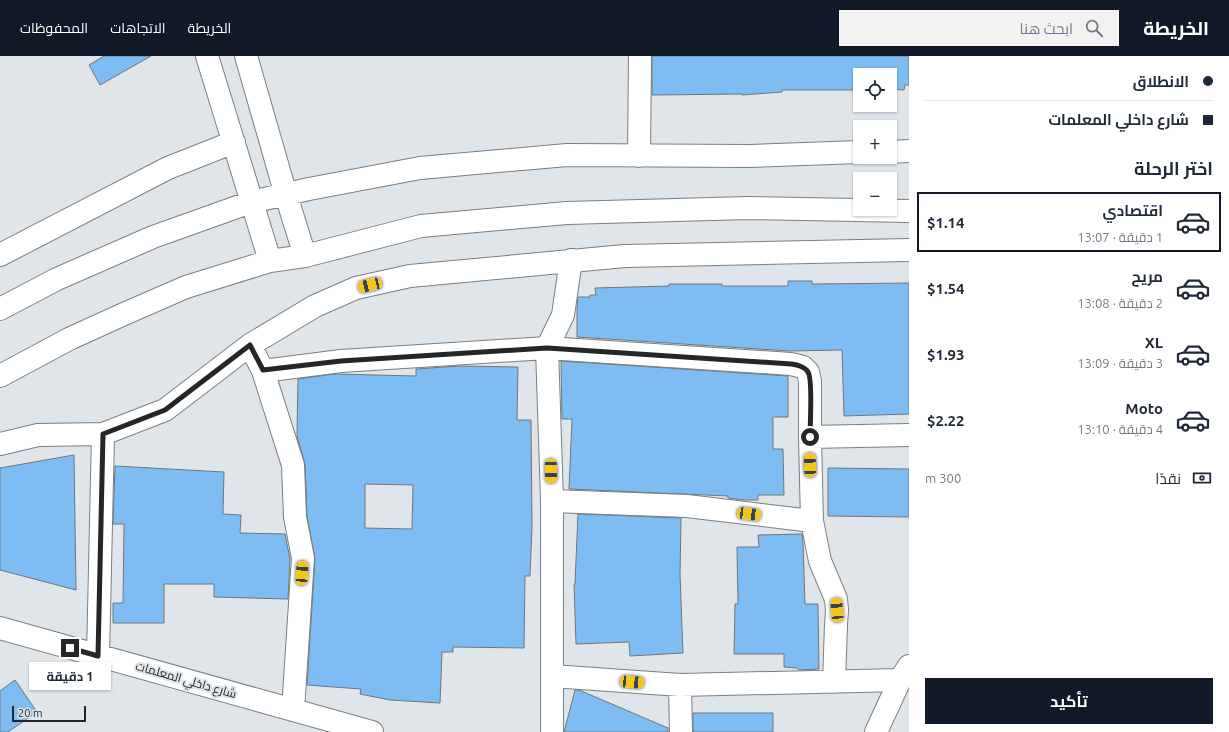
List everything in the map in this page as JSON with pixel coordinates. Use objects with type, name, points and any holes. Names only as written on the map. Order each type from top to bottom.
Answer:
[{"type":"street","points":[[207,56],[270,261]]},
{"type":"street","points":[[246,56],[305,256]]},
{"type":"street","points":[[639,156],[640,56]]},
{"type":"street","points":[[0,255],[168,168],[234,142]]},
{"type":"street","points":[[897,152],[909,151]]},
{"type":"street","points":[[0,309],[57,279],[153,237],[251,202],[315,187],[420,168],[567,155],[749,156],[853,152]]},
{"type":"street","points":[[0,376],[69,339],[186,287],[270,261],[305,256],[421,226],[567,213],[748,208],[909,211]]},
{"type":"street","points":[[0,444],[38,435],[103,434],[165,410],[250,345],[316,306],[356,288],[410,276],[625,256],[909,250]]},
{"type":"street","points":[[552,732],[552,501],[547,348],[563,316],[571,260]]},
{"type":"street","points":[[250,345],[263,370],[293,465],[295,517],[303,558],[293,710]]},
{"type":"street","points":[[263,370],[341,361],[547,348],[791,364],[803,367],[808,372],[810,381],[812,521],[820,561],[836,599],[837,610],[834,682]]},
{"type":"street","points":[[98,656],[103,434]]},
{"type":"street","points":[[810,437],[909,436]]},
{"type":"street","points":[[552,501],[687,506],[812,521]]},
{"type":"street","name":"شارع داخلي المعلمات","points":[[0,628],[372,732]]},
{"type":"street","points":[[552,676],[680,685],[834,682],[904,673]]},
{"type":"street","points":[[876,732],[904,673]]},
{"type":"street","points":[[680,685],[681,732]]},
{"type":"building","points":[[104,56],[151,56],[100,85],[89,65]]},
{"type":"building","points":[[652,56],[909,56],[909,85],[905,85],[904,90],[897,90],[897,68],[853,68],[853,90],[782,90],[782,92],[742,95],[652,95]]},
{"type":"building","points":[[788,281],[812,281],[812,284],[909,283],[909,414],[844,416],[842,350],[789,351],[577,337],[578,297],[590,297],[590,295],[596,295],[595,288],[669,286],[669,284],[788,286]]},
{"type":"building","points":[[561,361],[788,376],[788,417],[773,417],[773,449],[783,449],[784,495],[758,495],[758,500],[743,500],[728,498],[728,496],[569,489],[572,419],[562,419]]},
{"type":"building","points":[[459,366],[518,367],[517,420],[531,420],[532,526],[530,576],[525,576],[524,648],[453,647],[453,652],[442,652],[440,703],[390,700],[360,694],[361,689],[307,685],[315,559],[307,516],[305,464],[297,436],[298,379],[334,374],[416,376],[416,369]],"holes":[[[365,484],[413,485],[412,529],[365,528]]]},
{"type":"building","points":[[74,455],[76,590],[0,570],[0,468]]},
{"type":"building","points":[[115,466],[224,472],[223,514],[241,515],[240,533],[285,534],[290,559],[288,599],[214,597],[214,584],[164,584],[164,623],[113,623],[113,603],[123,603],[124,524],[113,524]]},
{"type":"building","points":[[828,468],[909,469],[909,517],[828,516]]},
{"type":"building","points":[[578,514],[681,518],[680,575],[683,653],[630,656],[629,642],[576,644],[574,584]]},
{"type":"building","points":[[802,534],[805,604],[818,604],[819,669],[799,670],[797,668],[784,667],[784,654],[734,654],[735,604],[738,604],[737,547],[759,547],[758,535]]},
{"type":"building","points":[[15,680],[37,712],[8,732],[0,732],[0,691]]},
{"type":"building","points":[[575,690],[579,690],[668,728],[668,732],[564,732]]},
{"type":"building","points":[[693,713],[773,713],[773,732],[693,732]]},
{"type":"route","points":[[70,648],[98,656],[103,434],[165,410],[250,345],[263,370],[341,361],[547,348],[791,364],[803,367],[808,372],[810,381],[810,437]]}]
